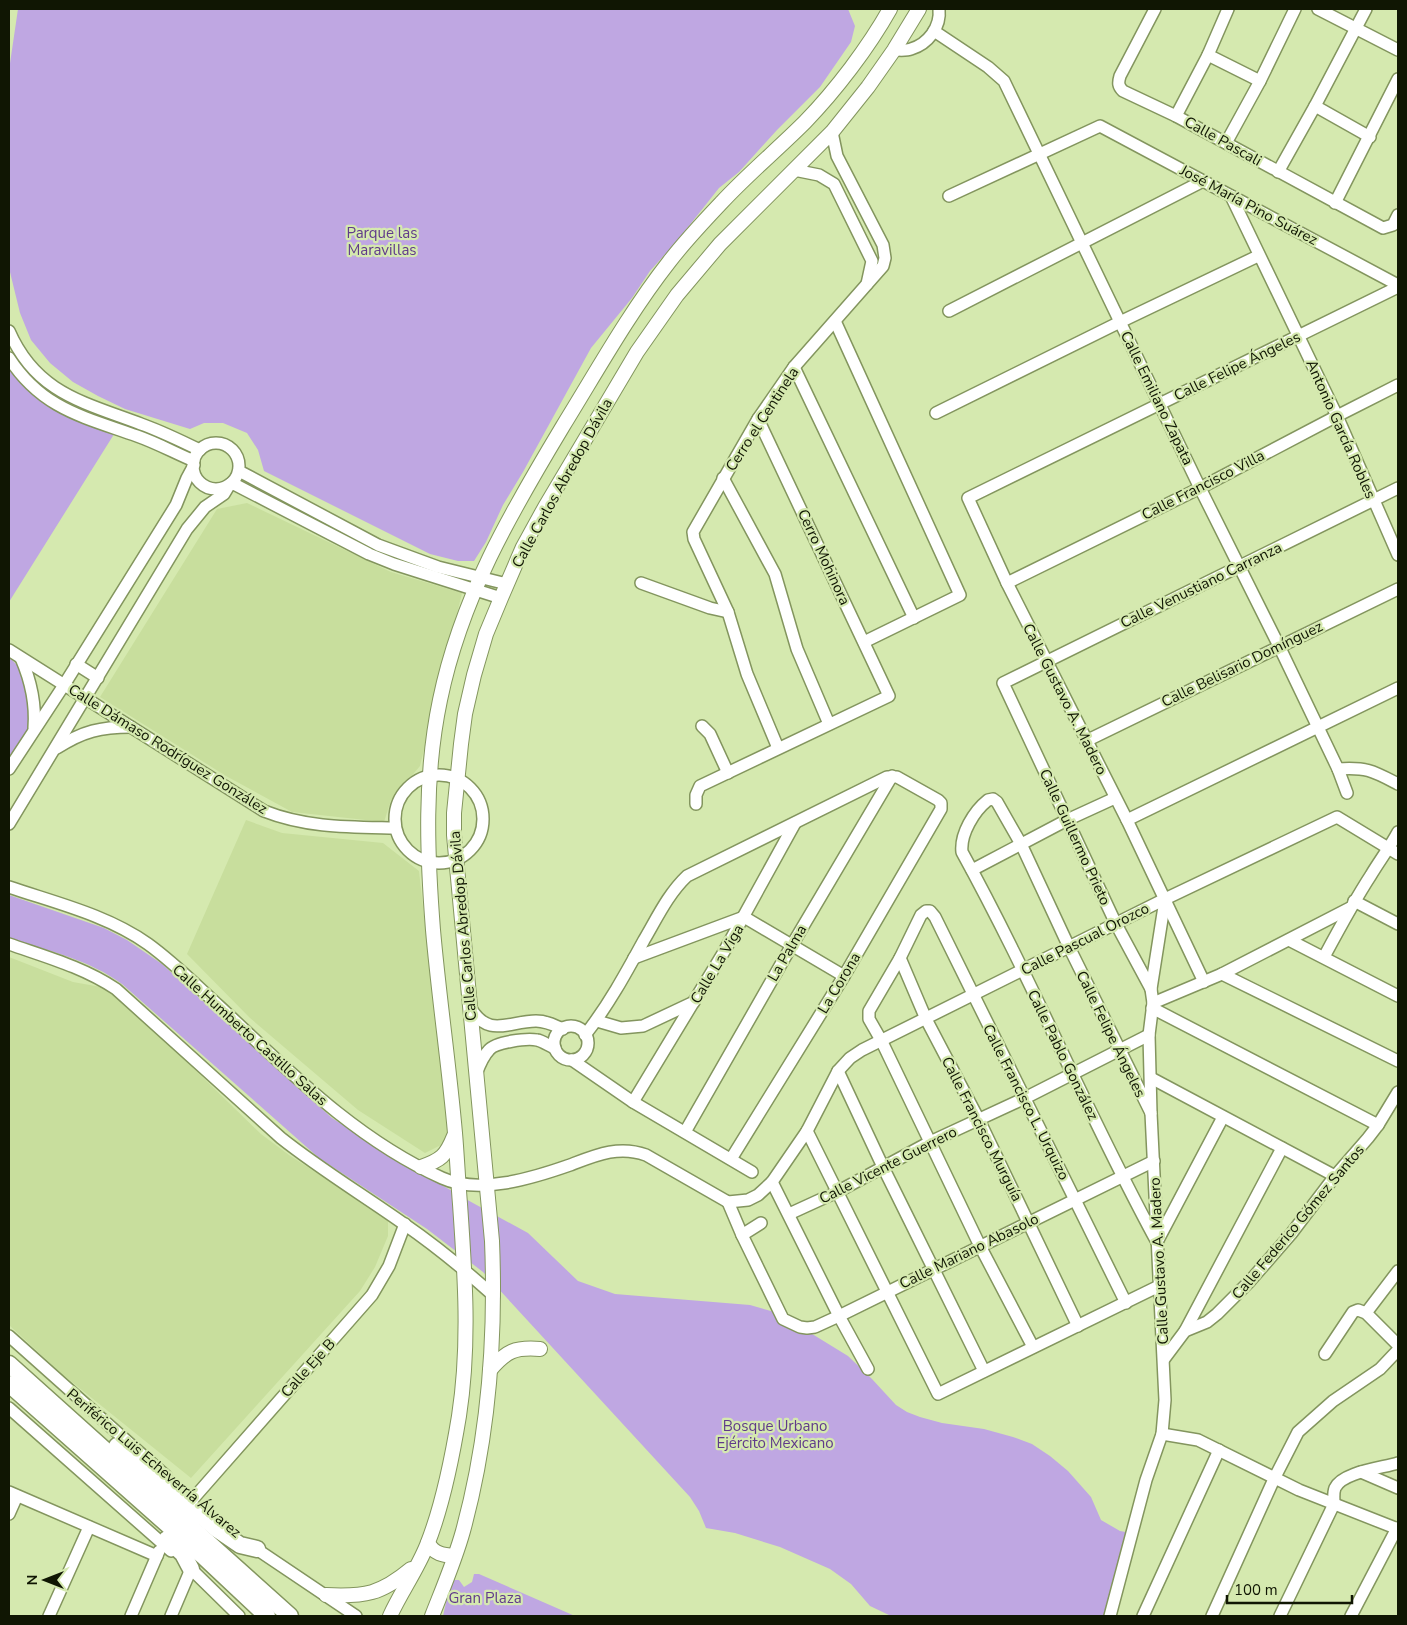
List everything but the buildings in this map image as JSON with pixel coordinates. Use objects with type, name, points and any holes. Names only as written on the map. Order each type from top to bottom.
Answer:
[{"type":"highway","name":"Periférico Luis Echeverría Álvarez","points":[[9,1364],[73,1422],[87,1445],[267,1616]]},
{"type":"highway","name":"Periférico Luis Echeverría Álvarez","points":[[9,1384],[30,1404],[87,1445],[290,1616]]},
{"type":"highway","points":[[30,1404],[33,1416],[39,1424],[179,1550],[186,1558],[191,1569]]},
{"type":"highway","points":[[73,1422],[89,1424],[218,1530],[240,1545],[257,1549]]},
{"type":"main road","name":"Calle Carlos Abredop Dávila","points":[[390,1616],[420,1563],[428,1544],[448,1474],[459,1415],[466,1337],[465,1270],[455,1134],[436,962],[428,863],[427,808],[434,733],[440,698],[453,650],[477,583],[497,540],[610,347],[670,261],[724,200],[807,119],[841,80],[874,35],[890,9]]},
{"type":"main road","name":"Calle Carlos Abredop Dávila","points":[[432,1616],[454,1556],[471,1501],[482,1447],[490,1370],[494,1296],[488,1185],[455,861],[454,813],[465,714],[486,634],[524,547],[545,507],[637,352],[677,294],[720,244],[832,132],[868,87],[894,50],[919,9]]},
{"type":"main road","points":[[421,1167],[434,1163],[443,1156],[448,1151],[455,1134]]},
{"type":"main road","points":[[490,1370],[508,1352],[517,1349],[540,1348]]},
{"type":"main road","points":[[428,1544],[437,1553],[454,1556]]},
{"type":"main road","points":[[332,1599],[363,1595],[383,1589],[393,1584],[420,1563]]},
{"type":"main road","points":[[437,1616],[438,1599]]},
{"type":"street","points":[[894,50],[910,50],[924,43],[934,31],[940,16],[939,9]]},
{"type":"street","name":"Calle Pascali","points":[[1155,9],[1120,76],[1119,87],[1383,228],[1393,225],[1398,215]]},
{"type":"street","points":[[1176,116],[1208,55],[1228,9]]},
{"type":"street","points":[[1226,143],[1260,81],[1295,9]]},
{"type":"street","points":[[1318,9],[1398,50]]},
{"type":"street","points":[[1278,172],[1366,9]]},
{"type":"street","name":"Calle Emiliano Zapata","points":[[934,31],[988,67],[1004,82],[1200,488],[1279,646],[1348,793]]},
{"type":"street","points":[[1208,55],[1260,81]]},
{"type":"street","points":[[1335,203],[1398,80]]},
{"type":"street","points":[[1315,106],[1370,137]]},
{"type":"street","name":"José María Pino Suárez","points":[[1039,154],[1100,126],[1398,286]]},
{"type":"street","points":[[832,132],[837,156],[863,206],[849,214]]},
{"type":"street","points":[[949,196],[1039,154]]},
{"type":"street","points":[[824,178],[841,164]]},
{"type":"street","points":[[794,170],[819,175],[834,184],[872,261],[866,286]]},
{"type":"street","points":[[949,311],[1203,181]]},
{"type":"street","name":"Antonio García Robles","points":[[1231,196],[1258,256],[1337,416],[1398,555]]},
{"type":"street","name":"Cerro el Centinela","points":[[728,612],[694,539],[693,532],[758,419],[794,367],[883,266],[885,258],[883,245],[863,206]]},
{"type":"street","points":[[936,413],[1258,256]]},
{"type":"street","name":"Calle Felipe Ángeles","points":[[968,498],[1398,286]]},
{"type":"street","points":[[835,322],[960,595],[864,642]]},
{"type":"street","points":[[9,331],[24,358],[37,373],[50,385],[67,396],[83,404],[142,424],[200,450]]},
{"type":"street","points":[[9,358],[32,387],[53,403],[78,416],[139,437],[194,463],[198,478],[209,487],[216,489],[231,484],[369,554],[394,564],[477,583],[507,584]]},
{"type":"street","points":[[794,367],[914,618]]},
{"type":"street","name":"Calle Francisco Villa","points":[[1007,583],[1200,488],[1398,385]]},
{"type":"street","name":"Cerro Mohinora","points":[[758,419],[889,696],[829,724]]},
{"type":"street","points":[[9,769],[64,685],[176,505],[200,450],[213,443],[226,445],[235,452],[238,458],[239,471],[224,494],[205,507],[187,529],[9,824]]},
{"type":"street","points":[[239,471],[378,545],[477,583],[501,598]]},
{"type":"street","points":[[696,804],[696,795],[700,786],[829,724],[797,649],[775,574],[723,478]]},
{"type":"street","name":"Calle Venustiano Carranza","points":[[1004,683],[1398,488]]},
{"type":"street","name":"Calle Gustavo A. Madero","points":[[968,498],[1007,583],[1127,820],[1204,982]]},
{"type":"street","points":[[641,583],[710,608],[728,612],[747,674],[778,748]]},
{"type":"street","name":"Calle Belisario Domínguez","points":[[1086,741],[1398,588]]},
{"type":"street","name":"Calle Dámaso Rodríguez González","points":[[9,650],[264,811],[280,817],[330,827],[395,828]]},
{"type":"street","points":[[21,658],[28,674],[35,701],[33,731]]},
{"type":"street","points":[[76,664],[98,678]]},
{"type":"street","name":"Calle Guillermo Prieto","points":[[1004,683],[1116,924],[1151,989]]},
{"type":"street","points":[[1127,820],[1398,688]]},
{"type":"street","points":[[702,726],[710,734],[728,772]]},
{"type":"street","points":[[56,749],[72,738],[90,731],[108,727],[131,727]]},
{"type":"street","points":[[1338,769],[1362,768],[1377,773],[1398,784]]},
{"type":"street","points":[[439,775],[457,779],[466,784],[479,800],[483,820],[482,831],[475,845],[464,856],[446,864],[428,863],[410,854],[403,846],[395,828],[394,816],[397,805],[409,786],[419,780],[439,775]]},
{"type":"street","points":[[585,1035],[596,1021],[634,958],[664,904],[686,876],[892,776]]},
{"type":"street","name":"La Corona","points":[[731,1159],[844,976],[941,809],[941,803],[938,800],[906,781],[892,776]]},
{"type":"street","name":"La Palma","points":[[685,1132],[892,776]]},
{"type":"street","points":[[972,870],[1067,820],[1115,798]]},
{"type":"street","name":"Calle Felipe Ángeles","points":[[988,800],[997,802],[1021,844],[1119,1051],[1151,1113]]},
{"type":"street","name":"Calle Pablo González","points":[[988,800],[974,815],[963,839],[962,852],[1122,1177],[1157,1242]]},
{"type":"street","name":"Calle Pascual Orozco","points":[[838,1071],[850,1058],[881,1040],[1165,899],[1337,817],[1393,852]]},
{"type":"street","name":"Calle La Viga","points":[[633,1102],[744,917],[795,823]]},
{"type":"street","points":[[1324,956],[1372,872],[1393,852],[1398,832]]},
{"type":"street","name":"Calle Humberto Castillo Salas","points":[[9,887],[92,915],[148,944],[344,1119],[442,1178],[458,1184],[488,1185],[538,1175],[595,1155],[624,1150],[636,1151],[728,1202]]},
{"type":"street","name":"Calle Gustavo A. Madero","points":[[1110,1616],[1146,1480],[1162,1434],[1165,1400],[1164,1359],[1158,1286],[1149,1035],[1152,1005],[1151,989],[1165,899]]},
{"type":"street","points":[[1352,905],[1398,924]]},
{"type":"street","points":[[1152,1005],[1222,974],[1352,905]]},
{"type":"street","name":"Calle Francisco L. Urquizo","points":[[900,958],[921,915],[926,911],[932,913],[1126,1303]]},
{"type":"street","points":[[634,958],[744,917],[844,976]]},
{"type":"street","points":[[1289,940],[1324,956],[1398,996]]},
{"type":"street","points":[[9,944],[82,970],[116,989],[281,1138],[306,1158],[405,1224],[465,1270],[494,1296]]},
{"type":"street","points":[[900,958],[869,1011],[869,1019],[881,1040],[980,1246],[1034,1347]]},
{"type":"street","name":"Calle Francisco Murguía","points":[[900,958],[926,1019],[979,1120],[1078,1326]]},
{"type":"street","points":[[1222,974],[1398,1061]]},
{"type":"street","points":[[596,1021],[621,1028],[643,1026],[694,1002]]},
{"type":"street","points":[[1152,1005],[1378,1125]]},
{"type":"street","points":[[469,1006],[475,1016],[489,1026],[534,1021],[546,1022],[563,1029],[575,1027],[585,1035],[587,1047],[580,1058],[572,1060]]},
{"type":"street","points":[[500,1026],[502,1044]]},
{"type":"street","points":[[563,1029],[555,1038],[555,1048],[560,1057],[572,1060],[633,1102],[752,1172]]},
{"type":"street","name":"Calle Vicente Guerrero","points":[[789,1214],[837,1192],[930,1142],[1025,1098],[1149,1035]]},
{"type":"street","points":[[476,1074],[488,1050],[502,1044],[539,1040],[555,1048]]},
{"type":"street","points":[[761,1223],[742,1235],[728,1202],[748,1200],[758,1195],[772,1182],[807,1131],[838,1071]]},
{"type":"street","points":[[838,1071],[883,1167],[984,1371]]},
{"type":"street","points":[[1151,1078],[1335,1176]]},
{"type":"street","name":"Calle Federico Gómez Santos","points":[[1164,1359],[1185,1331],[1207,1322],[1232,1300],[1291,1234],[1335,1176],[1378,1125],[1398,1092]]},
{"type":"street","points":[[1157,1242],[1223,1117]]},
{"type":"street","points":[[807,1131],[938,1394],[1158,1286]]},
{"type":"street","points":[[1185,1331],[1282,1148]]},
{"type":"street","name":"Calle Mariano Abasolo","points":[[742,1235],[783,1320],[800,1327],[814,1327],[1154,1160]]},
{"type":"street","points":[[772,1182],[839,1316],[868,1369]]},
{"type":"street","name":"Calle Eje B","points":[[192,1500],[372,1295],[389,1266],[405,1224]]},
{"type":"street","points":[[1366,1313],[1398,1271]]},
{"type":"street","points":[[1325,1354],[1354,1312],[1358,1310],[1366,1313],[1398,1345]]},
{"type":"street","name":"Periférico Luis Echeverría Álvarez","points":[[9,1336],[213,1517],[356,1616]]},
{"type":"street","points":[[1212,1616],[1274,1479],[1298,1432],[1333,1401],[1380,1369],[1398,1350]]},
{"type":"street","points":[[9,1408],[191,1569],[239,1616]]},
{"type":"street","points":[[1162,1434],[1189,1437],[1219,1450],[1274,1479],[1398,1529],[1351,1616]]},
{"type":"street","points":[[1143,1616],[1219,1450]]},
{"type":"street","points":[[1280,1616],[1334,1504],[1333,1495],[1337,1484],[1360,1472],[1398,1463]]},
{"type":"street","points":[[1360,1472],[1398,1488]]},
{"type":"street","points":[[9,1514],[13,1494],[157,1556]]},
{"type":"street","points":[[49,1616],[89,1527]]},
{"type":"street","points":[[131,1616],[163,1544]]},
{"type":"street","points":[[171,1616],[191,1569]]},
{"type":"street","points":[[332,1599],[344,1616]]},
{"type":"shaded area","points":[[247,503],[391,572],[462,593],[420,766],[391,800],[384,822],[292,812],[226,776],[100,697],[217,509]]},
{"type":"shaded area","points":[[246,820],[282,833],[383,843],[419,871],[449,1141],[425,1153],[358,1110],[250,1018],[187,954]]},
{"type":"shaded area","points":[[9,957],[73,982],[112,989],[261,1134],[289,1155],[388,1219],[388,1236],[375,1267],[360,1291],[191,1478],[62,1374],[9,1325]]},
{"type":"green space","name":"Parque las Maravillas","points":[[18,9],[848,9],[855,26],[851,42],[820,87],[739,172],[719,188],[677,241],[650,271],[632,298],[591,348],[503,505],[486,542],[474,561],[458,561],[430,554],[264,471],[258,450],[247,433],[223,423],[204,423],[190,429],[125,409],[98,396],[73,382],[50,363],[31,340],[20,313],[9,268],[9,70]]},
{"type":"green space","points":[[9,362],[32,389],[116,431],[9,602]]},
{"type":"green space","points":[[9,657],[23,671],[29,683],[31,721],[9,766]]},
{"type":"green space","name":"Bosque Urbano Ejército Mexicano","points":[[9,895],[104,928],[127,940],[162,964],[332,1118],[462,1197],[528,1233],[578,1281],[615,1294],[750,1305],[778,1313],[848,1356],[896,1405],[907,1412],[942,1423],[984,1429],[1032,1444],[1068,1471],[1091,1497],[1101,1520],[1120,1531],[1131,1533],[1113,1616],[891,1616],[870,1606],[851,1584],[830,1569],[780,1547],[735,1533],[706,1528],[699,1511],[690,1497],[483,1272],[427,1229],[319,1158],[122,984],[82,962],[9,938]]},
{"type":"green space","name":"Gran Plaza","points":[[474,1574],[479,1574],[575,1616],[443,1616],[451,1580],[459,1580],[464,1587],[472,1582]]}]
